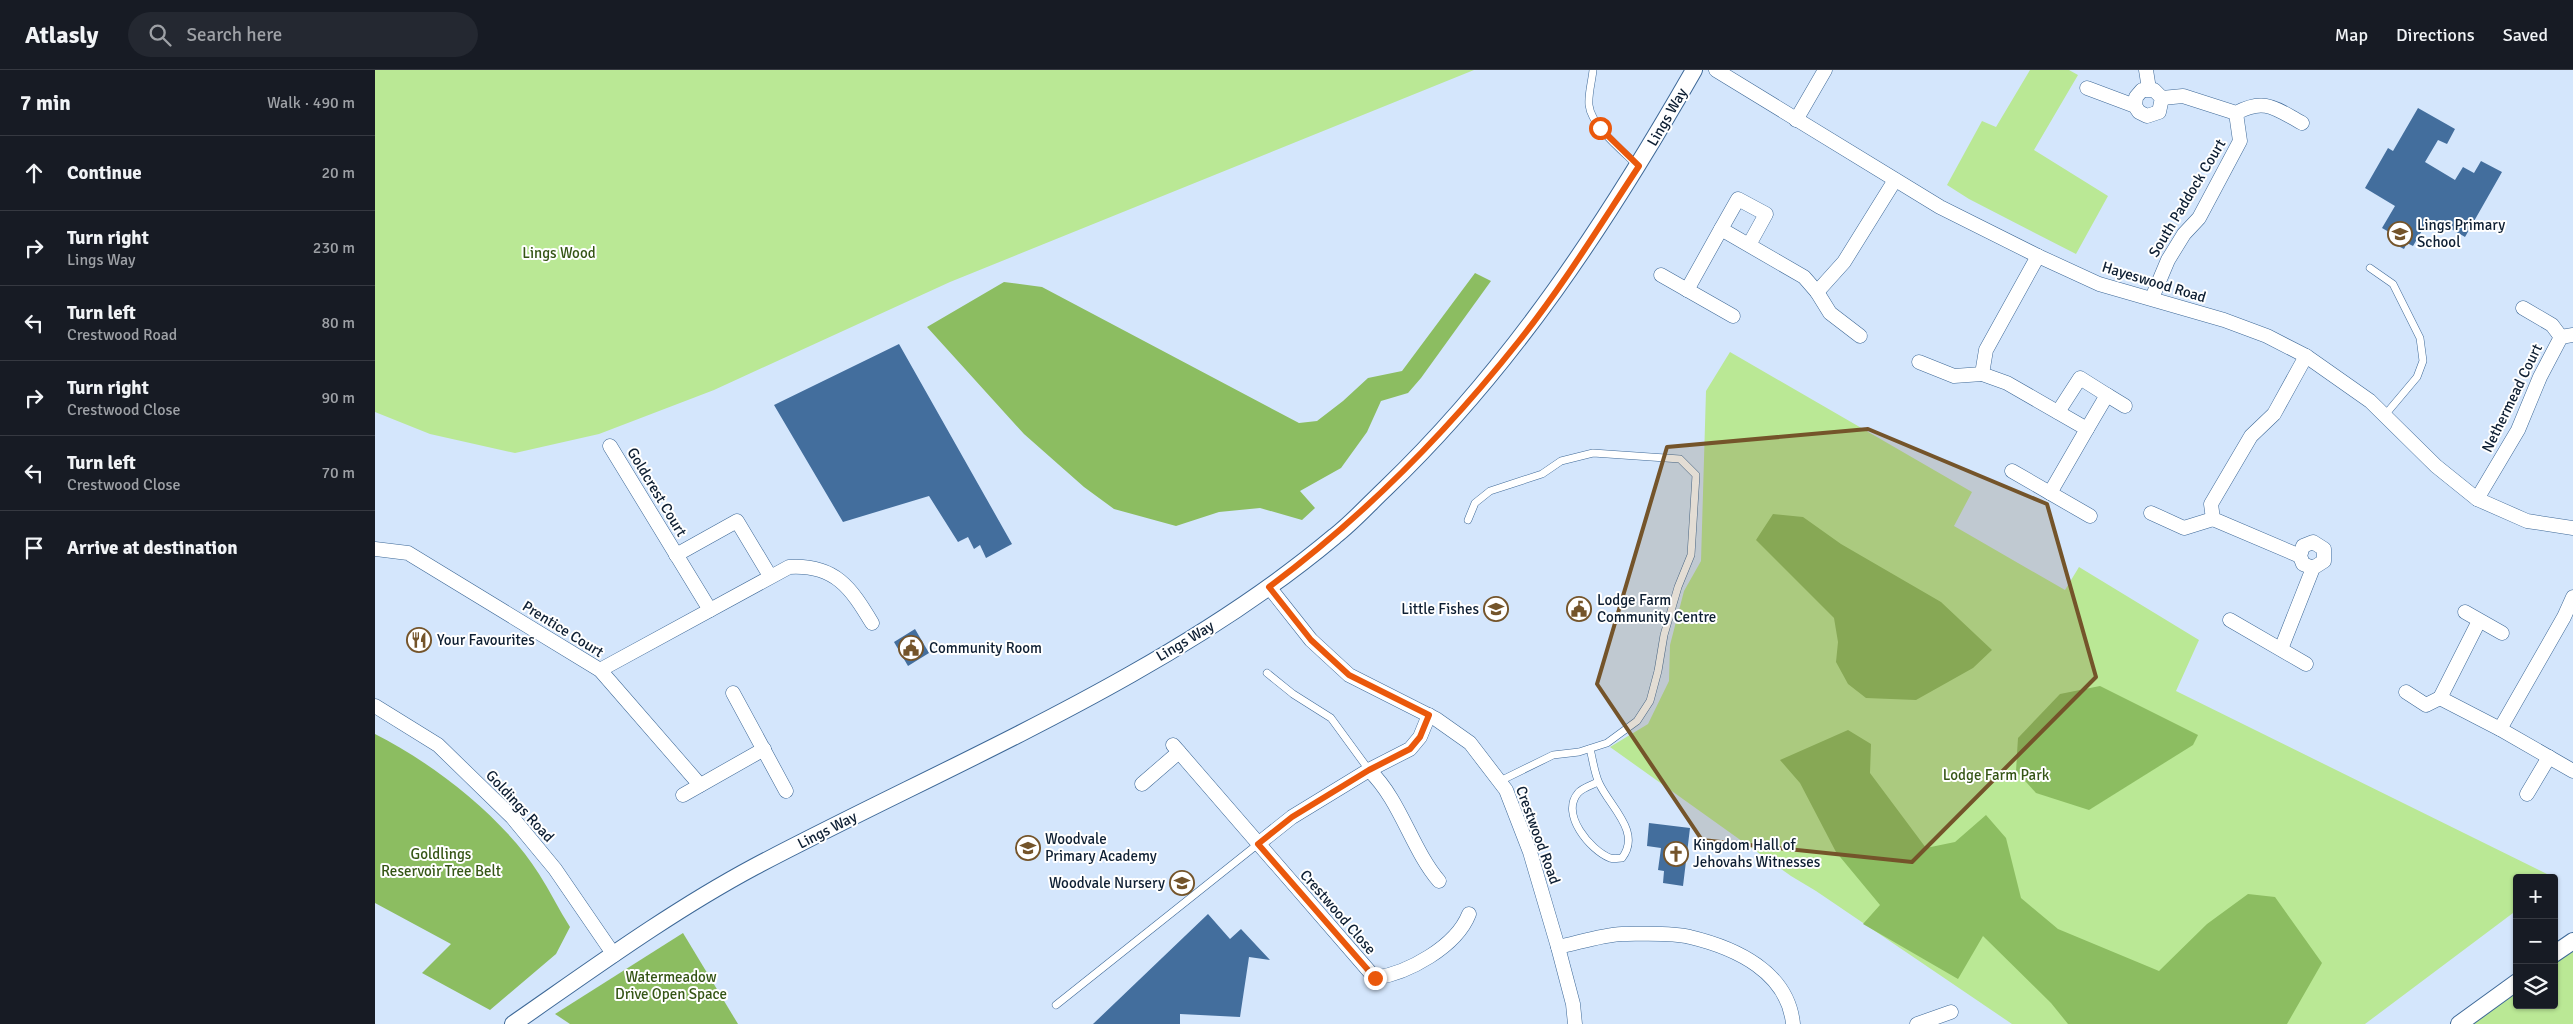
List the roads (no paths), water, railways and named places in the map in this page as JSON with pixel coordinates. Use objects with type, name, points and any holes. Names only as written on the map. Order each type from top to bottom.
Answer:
[{"type":"street","name":"Lings Way","points":[[513,1024],[614,955],[751,869],[1104,689],[1198,634],[1269,587],[1337,535],[1418,457],[1520,341],[1639,166],[1694,70]]},
{"type":"street","name":"Hayeswood Road","points":[[1716,70],[1957,216],[2038,256],[2099,284],[2152,298],[2267,336],[2306,356],[2370,400],[2436,466],[2477,499],[2527,521],[2573,528]]},
{"type":"street","points":[[1796,120],[1825,70]]},
{"type":"street","points":[[2145,70],[2149,89]]},
{"type":"street","points":[[2087,88],[2135,106],[2143,115],[2152,116],[2161,108],[2161,98],[2158,92],[2149,89],[2138,93],[2135,106]]},
{"type":"street","points":[[2161,98],[2183,96],[2236,114],[2252,104],[2273,107],[2303,123]]},
{"type":"street","name":"South Paddock Court","points":[[2152,298],[2168,260],[2184,234],[2199,218],[2240,141],[2236,114]]},
{"type":"street","points":[[1817,292],[1844,262],[1895,180]]},
{"type":"street","points":[[1687,290],[1738,199],[1766,214],[1750,243]]},
{"type":"street","points":[[1721,229],[1750,243],[1804,276],[1830,313],[1860,336]]},
{"type":"street","points":[[1982,374],[1986,350],[2038,256]]},
{"type":"street","points":[[1661,275],[1733,316]]},
{"type":"street","name":"Nethermead Court","points":[[2477,499],[2518,430],[2540,377],[2567,336],[2552,324],[2523,308]]},
{"type":"street","points":[[2213,518],[2211,504],[2251,436],[2274,414],[2306,356]]},
{"type":"street","points":[[1919,362],[1954,376],[1982,374],[2007,383],[2087,429]]},
{"type":"street","points":[[2058,412],[2079,378],[2125,406]]},
{"type":"street","points":[[2050,493],[2107,396]]},
{"type":"street","name":"Goldcrest Court","points":[[610,446],[709,610]]},
{"type":"street","points":[[2012,471],[2089,516]]},
{"type":"street","points":[[2151,513],[2184,528],[2213,518],[2300,556]]},
{"type":"street","name":"Goldcrest Court","points":[[676,555],[737,521],[770,576]]},
{"type":"street","points":[[2281,649],[2313,568],[2324,561],[2325,552],[2321,546],[2313,542],[2307,544],[2301,550],[2300,556],[2303,564],[2313,568]]},
{"type":"street","name":"Prentice Court","points":[[375,549],[408,553],[599,670],[700,785]]},
{"type":"street","points":[[599,670],[789,567],[810,566],[838,579],[853,591],[872,623]]},
{"type":"street","name":"Crestwood Road","points":[[1269,587],[1311,640],[1349,675],[1429,715],[1470,743],[1506,790],[1530,852],[1573,1004],[1575,1024]]},
{"type":"street","points":[[2500,729],[2569,619],[2573,598]]},
{"type":"street","points":[[2465,612],[2502,633]]},
{"type":"street","points":[[2230,620],[2306,664]]},
{"type":"street","points":[[2406,692],[2426,705],[2440,698],[2479,621]]},
{"type":"street","points":[[733,693],[787,791]]},
{"type":"street","points":[[2440,698],[2500,729],[2573,771]]},
{"type":"street","name":"Goldings Road","points":[[375,706],[438,745],[512,817],[555,869],[614,955]]},
{"type":"street","points":[[1258,844],[1292,817],[1369,770],[1410,749],[1420,737],[1429,715]]},
{"type":"street","name":"Crestwood Close","points":[[1142,784],[1176,748],[1375,978],[1395,975],[1415,966],[1464,926],[1469,914]]},
{"type":"street","points":[[683,795],[764,749]]},
{"type":"street","points":[[2527,794],[2549,757]]},
{"type":"street","points":[[1369,770],[1377,778],[1403,820],[1424,864],[1439,881]]},
{"type":"street","points":[[1558,947],[1620,934],[1689,936],[1745,956],[1776,981],[1792,1010],[1793,1024]]},
{"type":"street","points":[[2558,951],[2573,941]]},
{"type":"street","points":[[2459,1024],[2513,985]]},
{"type":"street","points":[[1917,1024],[1951,1012]]},
{"type":"lane","points":[[1593,70],[1589,106],[1593,117],[1600,128],[1639,166]]},
{"type":"lane","points":[[2370,268],[2393,284],[2420,338],[2423,361],[2417,378],[2385,415]]},
{"type":"lane","points":[[1469,520],[1475,503],[1490,491],[1542,474],[1561,461],[1593,453],[1680,459],[1696,475],[1691,555],[1678,587],[1663,635],[1658,671],[1650,701],[1631,727],[1607,743],[1590,749],[1553,755],[1500,782]]},
{"type":"lane","points":[[1267,673],[1293,694],[1331,718],[1369,770]]},
{"type":"lane","points":[[1590,749],[1598,782],[1629,832],[1628,850],[1622,858],[1611,858],[1593,846],[1580,832],[1572,815],[1574,800],[1578,792],[1598,782]]},
{"type":"lane","points":[[1056,1005],[1258,844]]},
{"type":"place","name":"Lings Primary School","points":[[2400,234]]},
{"type":"place","name":"Little Fishes","points":[[1496,609]]},
{"type":"place","name":"Lodge Farm Community Centre","points":[[1579,609]]},
{"type":"place","name":"Your Favourites","points":[[419,640]]},
{"type":"place","name":"Community Room","points":[[911,648]]},
{"type":"place","name":"Woodvale Primary Academy","points":[[1028,848]]},
{"type":"place","name":"Kingdom Hall of Jehovahs Witnesses","points":[[1676,854]]},
{"type":"place","name":"Woodvale Nursery","points":[[1182,883]]},
{"type":"park label","name":"Lings Wood","points":[[559,253]]},
{"type":"park label","name":"Lodge Farm Park","points":[[1996,775]]},
{"type":"park label","name":"Goldlings Reservoir Tree Belt","points":[[441,862]]},
{"type":"park label","name":"Watermeadow Drive Open Space","points":[[671,986]]}]
